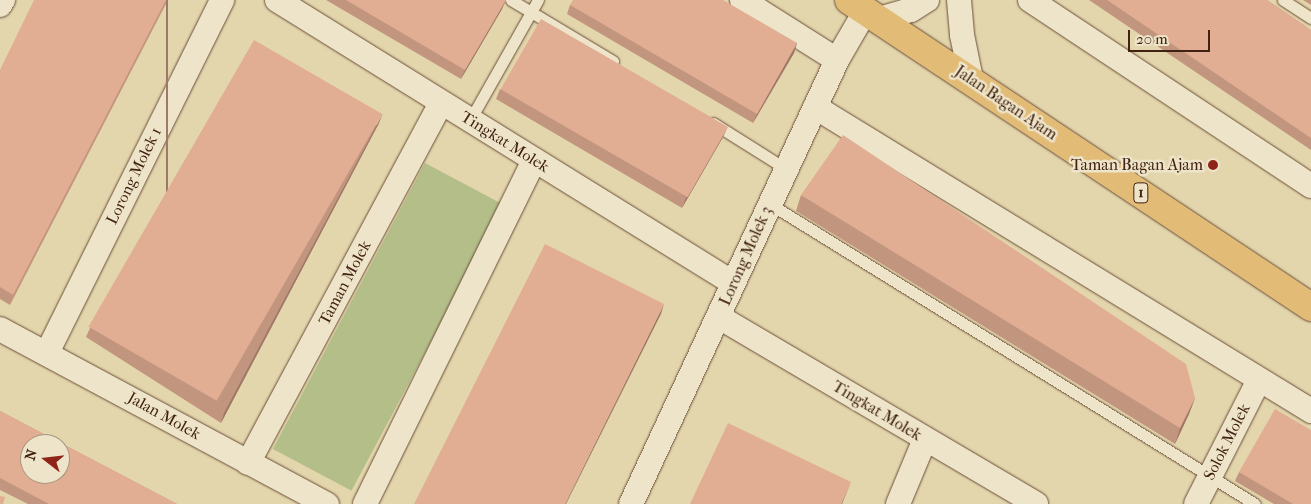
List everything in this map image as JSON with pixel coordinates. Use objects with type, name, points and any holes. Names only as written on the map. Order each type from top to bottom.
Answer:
[{"type":"main road","name":"Jalan Bagan Ajam","points":[[865,10],[1311,307]]},
{"type":"street","points":[[0,5],[3,0]]},
{"type":"street","name":"Lorong Molek 1","points":[[47,353],[222,0]]},
{"type":"street","name":"Tingkat Molek","points":[[277,0],[734,283]]},
{"type":"street","points":[[742,0],[837,60]]},
{"type":"street","points":[[865,10],[911,10],[927,0]]},
{"type":"street","points":[[959,0],[962,35],[971,79]]},
{"type":"street","points":[[1030,0],[1311,186]]},
{"type":"street","name":"Lorong Molek 3","points":[[631,504],[837,60],[865,10]]},
{"type":"street","name":"Taman Molek","points":[[248,463],[441,103]]},
{"type":"street","points":[[815,107],[1311,411]]},
{"type":"street","points":[[365,504],[534,160]]},
{"type":"street","name":"Tingkat Molek","points":[[719,317],[1036,504]]},
{"type":"street","name":"Jalan Molek","points":[[0,329],[327,504]]},
{"type":"street","name":"Solok Molek","points":[[1196,504],[1259,380]]},
{"type":"street","points":[[898,504],[925,439]]},
{"type":"lane","points":[[511,0],[622,67]]},
{"type":"lane","points":[[470,120],[538,0]]},
{"type":"lane","points":[[1283,0],[1311,18]]},
{"type":"lane","points":[[704,118],[786,169]]},
{"type":"lane","points":[[770,204],[1255,504]]},
{"type":"green space","points":[[425,163],[504,205],[351,491],[273,449]]},
{"type":"building","points":[[34,0],[166,0],[13,295],[0,287],[0,70]]},
{"type":"building","points":[[346,0],[506,0],[465,70]]},
{"type":"building","points":[[573,0],[723,0],[797,43],[757,114],[570,5]]},
{"type":"building","points":[[1107,0],[1267,0],[1311,30],[1311,138]]},
{"type":"building","points":[[541,19],[728,127],[688,197],[500,89]]},
{"type":"building","points":[[254,40],[382,114],[217,401],[89,327]]},
{"type":"building","points":[[843,135],[1186,364],[1195,398],[1180,428],[801,195]]},
{"type":"building","points":[[545,244],[664,304],[565,504],[414,504]]},
{"type":"building","points":[[1275,409],[1311,430],[1311,504],[1293,504],[1239,472]]},
{"type":"building","points":[[0,411],[44,434],[20,434],[20,484],[70,484],[70,448],[177,504],[49,504],[0,478]]},
{"type":"building","points":[[728,423],[851,482],[841,504],[690,504]]},
{"type":"building","points":[[0,496],[5,497],[3,504],[0,504]]},
{"type":"place","name":"Taman Bagan Ajam","points":[[1213,165]]}]
